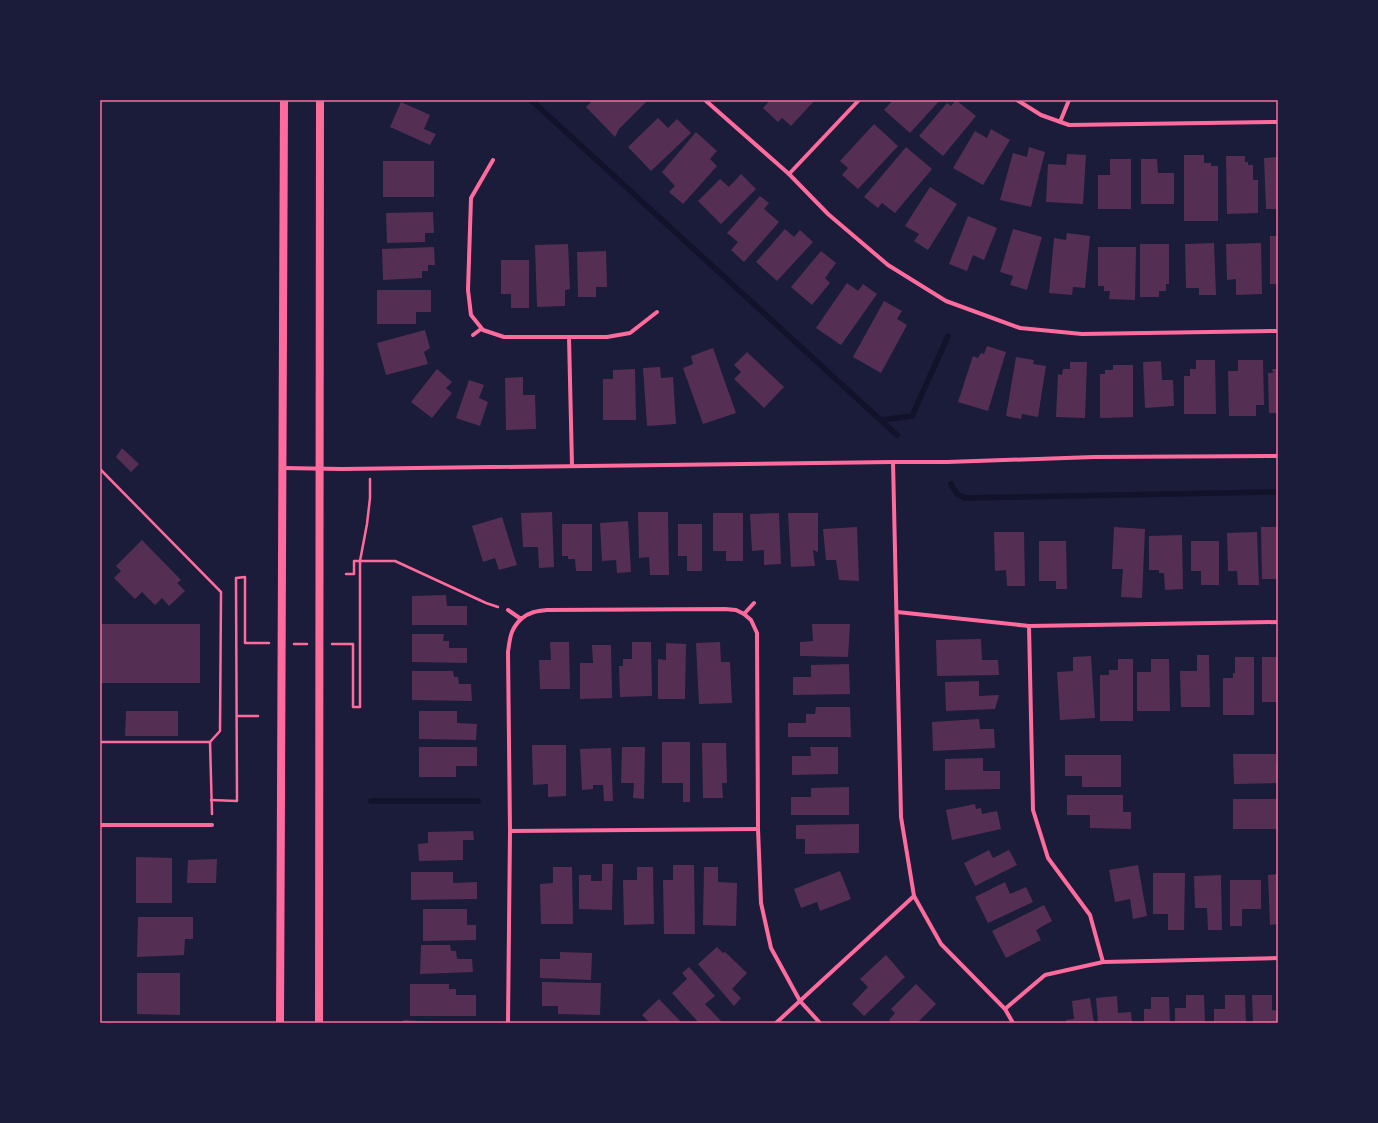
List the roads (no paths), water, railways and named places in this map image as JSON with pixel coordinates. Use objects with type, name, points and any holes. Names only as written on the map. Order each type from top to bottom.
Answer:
[{"type":"main road","points":[[280,1023],[284,100]]},
{"type":"main road","points":[[318,1023],[320,100]]},
{"type":"street","points":[[706,100],[789,174],[828,214],[888,265],[946,301],[1020,328],[1082,334],[1278,331]]},
{"type":"street","points":[[789,174],[859,100]]},
{"type":"street","points":[[1017,100],[1041,115],[1069,126],[1278,122]]},
{"type":"street","points":[[1060,122],[1069,100]]},
{"type":"street","points":[[493,160],[471,198],[468,290],[471,315],[483,330],[504,337],[607,337],[630,334],[657,312]]},
{"type":"street","points":[[473,335],[482,329]]},
{"type":"street","points":[[569,337],[572,466]]},
{"type":"street","points":[[283,468],[947,462],[1094,457],[1278,456]]},
{"type":"street","points":[[893,462],[901,817],[914,896],[940,944],[1005,1009],[1013,1023]]},
{"type":"street","points":[[744,614],[754,603]]},
{"type":"street","points":[[508,1023],[510,831],[508,652],[510,635],[514,626],[525,615],[533,611],[725,609],[736,610],[744,614],[751,620],[757,633],[758,830],[761,903],[771,948],[800,1001],[820,1023]]},
{"type":"street","points":[[508,610],[521,619]]},
{"type":"street","points":[[897,612],[1029,626],[1278,622]]},
{"type":"street","points":[[1029,626],[1033,810],[1048,858],[1090,915],[1103,962]]},
{"type":"street","points":[[100,825],[212,825]]},
{"type":"street","points":[[510,831],[758,830]]},
{"type":"street","points":[[776,1023],[914,896]]},
{"type":"street","points":[[1005,1009],[1045,975],[1103,962],[1278,958]]},
{"type":"waterway","points":[[531,100],[897,435]]},
{"type":"waterway","points":[[882,420],[912,416],[948,336]]},
{"type":"waterway","points":[[951,484],[957,494],[965,498],[1278,492]]},
{"type":"waterway","points":[[371,801],[478,801]]}]
